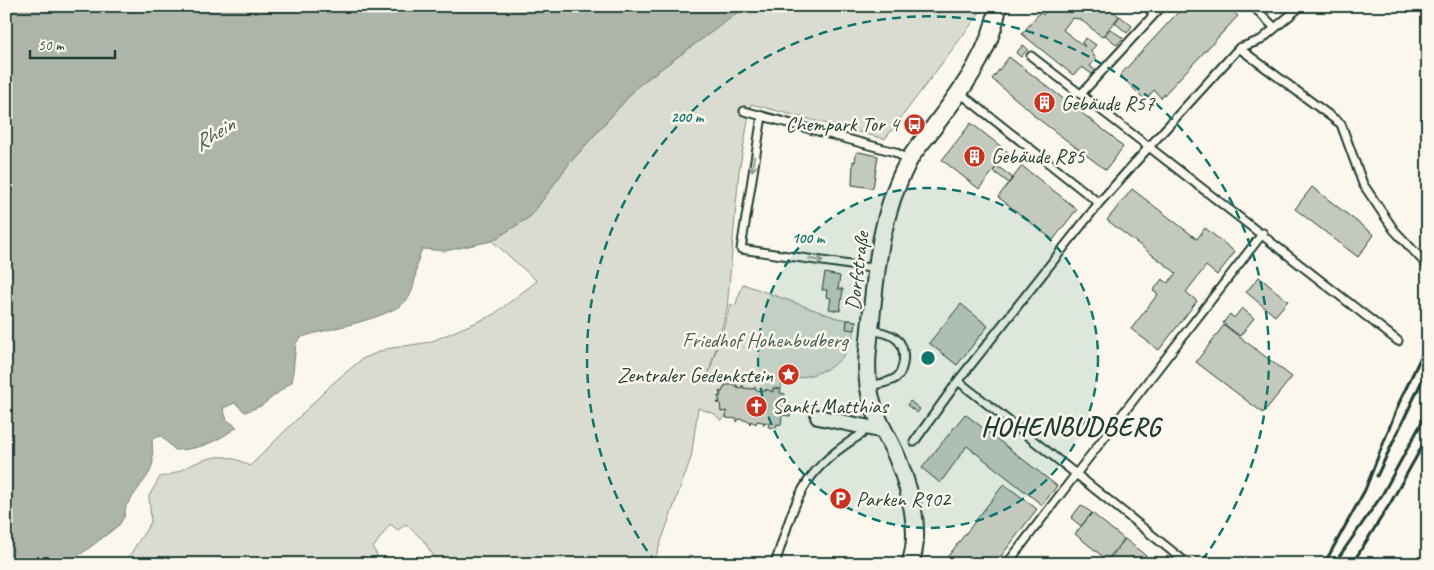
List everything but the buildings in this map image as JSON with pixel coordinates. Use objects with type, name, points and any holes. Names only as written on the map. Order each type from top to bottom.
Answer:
[{"type":"street","name":"Dorfstraße","points":[[910,564],[913,556],[914,527],[910,496],[898,460],[873,406],[866,370],[882,234],[891,198],[908,160],[960,93],[984,50],[998,6]]},
{"type":"street","points":[[818,417],[884,430]]},
{"type":"lane","points":[[1148,6],[1153,15]]},
{"type":"lane","points":[[1081,94],[1162,6]]},
{"type":"lane","points":[[1253,6],[1275,28]]},
{"type":"lane","points":[[914,442],[958,381],[1099,203],[1149,146],[1239,48],[1261,40],[1301,6]]},
{"type":"lane","points":[[1239,48],[1341,124],[1363,184],[1394,230],[1428,266]]},
{"type":"lane","points":[[1031,56],[1263,234],[1398,341]]},
{"type":"lane","points":[[960,93],[1099,203]]},
{"type":"lane","points":[[744,112],[895,152],[908,160]]},
{"type":"lane","points":[[762,116],[741,249],[878,269]]},
{"type":"lane","points":[[1007,564],[1263,234]]},
{"type":"lane","points":[[869,386],[897,377],[902,369],[904,360],[904,349],[901,344],[886,332],[870,330]]},
{"type":"lane","points":[[958,381],[1188,564]]},
{"type":"lane","points":[[775,564],[802,488],[838,449],[862,434],[864,427]]},
{"type":"green space","name":"Friedhof Hohenbudberg","points":[[747,6],[985,6],[885,139],[751,104],[739,171],[727,309],[707,379],[731,304],[735,306],[743,284],[837,318],[856,321],[853,336],[848,349],[833,366],[810,375],[782,381],[781,389],[773,388],[773,392],[755,390],[755,387],[753,389],[743,388],[743,385],[741,388],[736,385],[726,387],[722,392],[719,391],[720,397],[718,397],[720,398],[717,403],[720,403],[722,409],[720,411],[727,411],[726,416],[721,421],[715,414],[698,408],[691,458],[653,564],[505,564],[498,560],[496,564],[439,564],[423,540],[406,524],[398,530],[390,524],[373,548],[379,559],[375,564],[124,564],[151,522],[149,496],[160,477],[216,457],[232,458],[250,466],[333,383],[362,359],[386,349],[430,342],[493,315],[537,281],[492,241],[531,216],[568,165],[639,85]]},
{"type":"water","name":"Rhein","points":[[6,6],[747,6],[639,85],[568,165],[531,216],[492,241],[445,251],[422,249],[412,291],[401,305],[376,317],[302,337],[296,343],[292,382],[261,406],[245,412],[235,403],[223,408],[227,420],[237,427],[223,437],[208,444],[184,450],[175,450],[161,436],[152,439],[153,462],[150,472],[126,506],[124,517],[119,525],[84,552],[62,564],[10,564],[6,560]]},
{"type":"railway","points":[[1328,557],[1365,490],[1399,403],[1428,342]]},
{"type":"railway","points":[[1377,476],[1428,368]]},
{"type":"railway","points":[[1334,564],[1382,495],[1428,411]]},
{"type":"railway","points":[[1352,564],[1391,502],[1428,436]]},
{"type":"place","name":"Gebäude R57","points":[[1045,103]]},
{"type":"place","name":"Chempark Tor 4","points":[[915,124]]},
{"type":"place","name":"Gebäude R85","points":[[975,156]]},
{"type":"place","name":"Zentraler Gedenkstein","points":[[789,375]]},
{"type":"place","name":"Sankt Matthias","points":[[756,406]]},
{"type":"place","name":"Parken R902","points":[[840,499]]},
{"type":"district","name":"HOHENBUDBERG","points":[[1071,426]]}]
